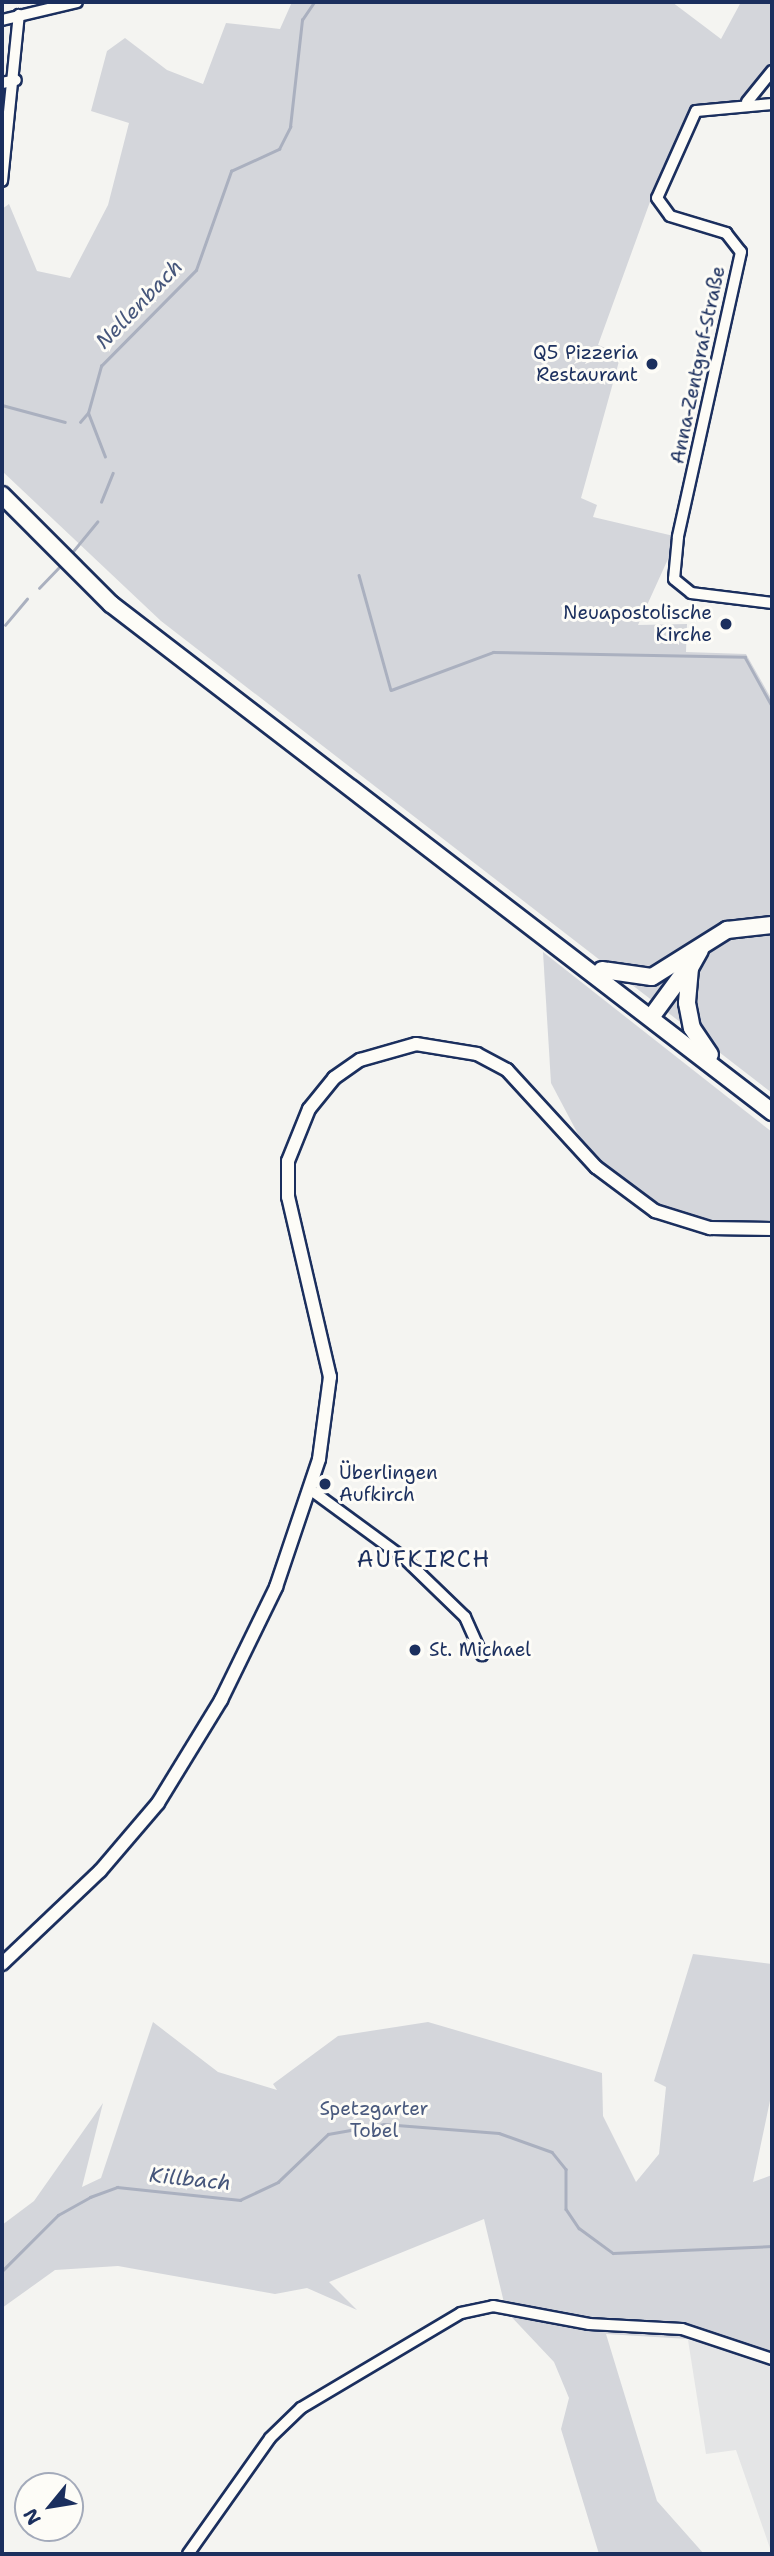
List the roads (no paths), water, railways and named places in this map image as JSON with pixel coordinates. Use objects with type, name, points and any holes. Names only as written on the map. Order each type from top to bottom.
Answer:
[{"type":"main road","points":[[2,495],[70,567],[232,700],[577,956],[772,1112]]},
{"type":"main road","points":[[649,1014],[692,956],[708,942],[735,927],[772,925]]},
{"type":"main road","points":[[577,956],[630,979],[652,977],[692,956]]},
{"type":"main road","points":[[692,956],[689,1016],[724,1074]]},
{"type":"street","points":[[2,20],[77,2]]},
{"type":"street","points":[[2,181],[16,80],[19,15]]},
{"type":"street","points":[[747,102],[772,71]]},
{"type":"street","points":[[2,83],[16,80]]},
{"type":"street","points":[[747,102],[772,104]]},
{"type":"street","name":"Anna-Zentgraf-Straße","points":[[747,102],[696,111],[657,198],[670,216],[726,233],[741,252],[673,575],[691,593],[772,603]]},
{"type":"street","points":[[2,1964],[100,1871],[187,1759],[270,1600],[311,1490],[330,1377],[319,1308],[290,1209],[288,1161],[309,1109],[360,1060],[416,1044],[477,1054],[507,1070],[596,1167],[655,1211],[710,1228],[772,1229]]},
{"type":"street","points":[[311,1490],[413,1567],[465,1617],[482,1655]]},
{"type":"street","points":[[188,2554],[270,2438],[301,2408],[461,2313],[493,2306],[589,2324],[682,2329],[772,2359]]},
{"type":"waterway","name":"Nellenbach","points":[[105,457],[88,413],[101,366],[196,270],[231,171],[279,149],[290,127],[302,20],[314,2]]},
{"type":"waterway","points":[[2,405],[65,422]]},
{"type":"waterway","points":[[80,422],[87,414]]},
{"type":"waterway","name":"Nellenbach","points":[[101,502],[113,473]]},
{"type":"waterway","name":"Nellenbach","points":[[70,555],[97,522]]},
{"type":"waterway","name":"Nellenbach","points":[[39,588],[61,565]]},
{"type":"waterway","points":[[359,575],[391,690],[493,652],[745,657],[772,706]]},
{"type":"waterway","name":"Nellenbach","points":[[5,625],[27,599]]},
{"type":"waterway","name":"Killbach","points":[[2,2271],[58,2215],[90,2197],[117,2187],[240,2200],[278,2182],[328,2134],[384,2124],[499,2133],[552,2152],[566,2169],[566,2209],[579,2228],[613,2253],[772,2246]]},
{"type":"place","name":"Q5 Pizzeria Restaurant","points":[[652,364]]},
{"type":"place","name":"Neuapostolische Kirche","points":[[726,624]]},
{"type":"place","name":"Überlingen Aufkirch","points":[[325,1484]]},
{"type":"place","name":"St. Michael","points":[[415,1650]]},
{"type":"district","name":"AUFKIRCH","points":[[424,1559]]},
{"type":"park label","name":"Spetzgarter Tobel","points":[[374,2120]]}]
